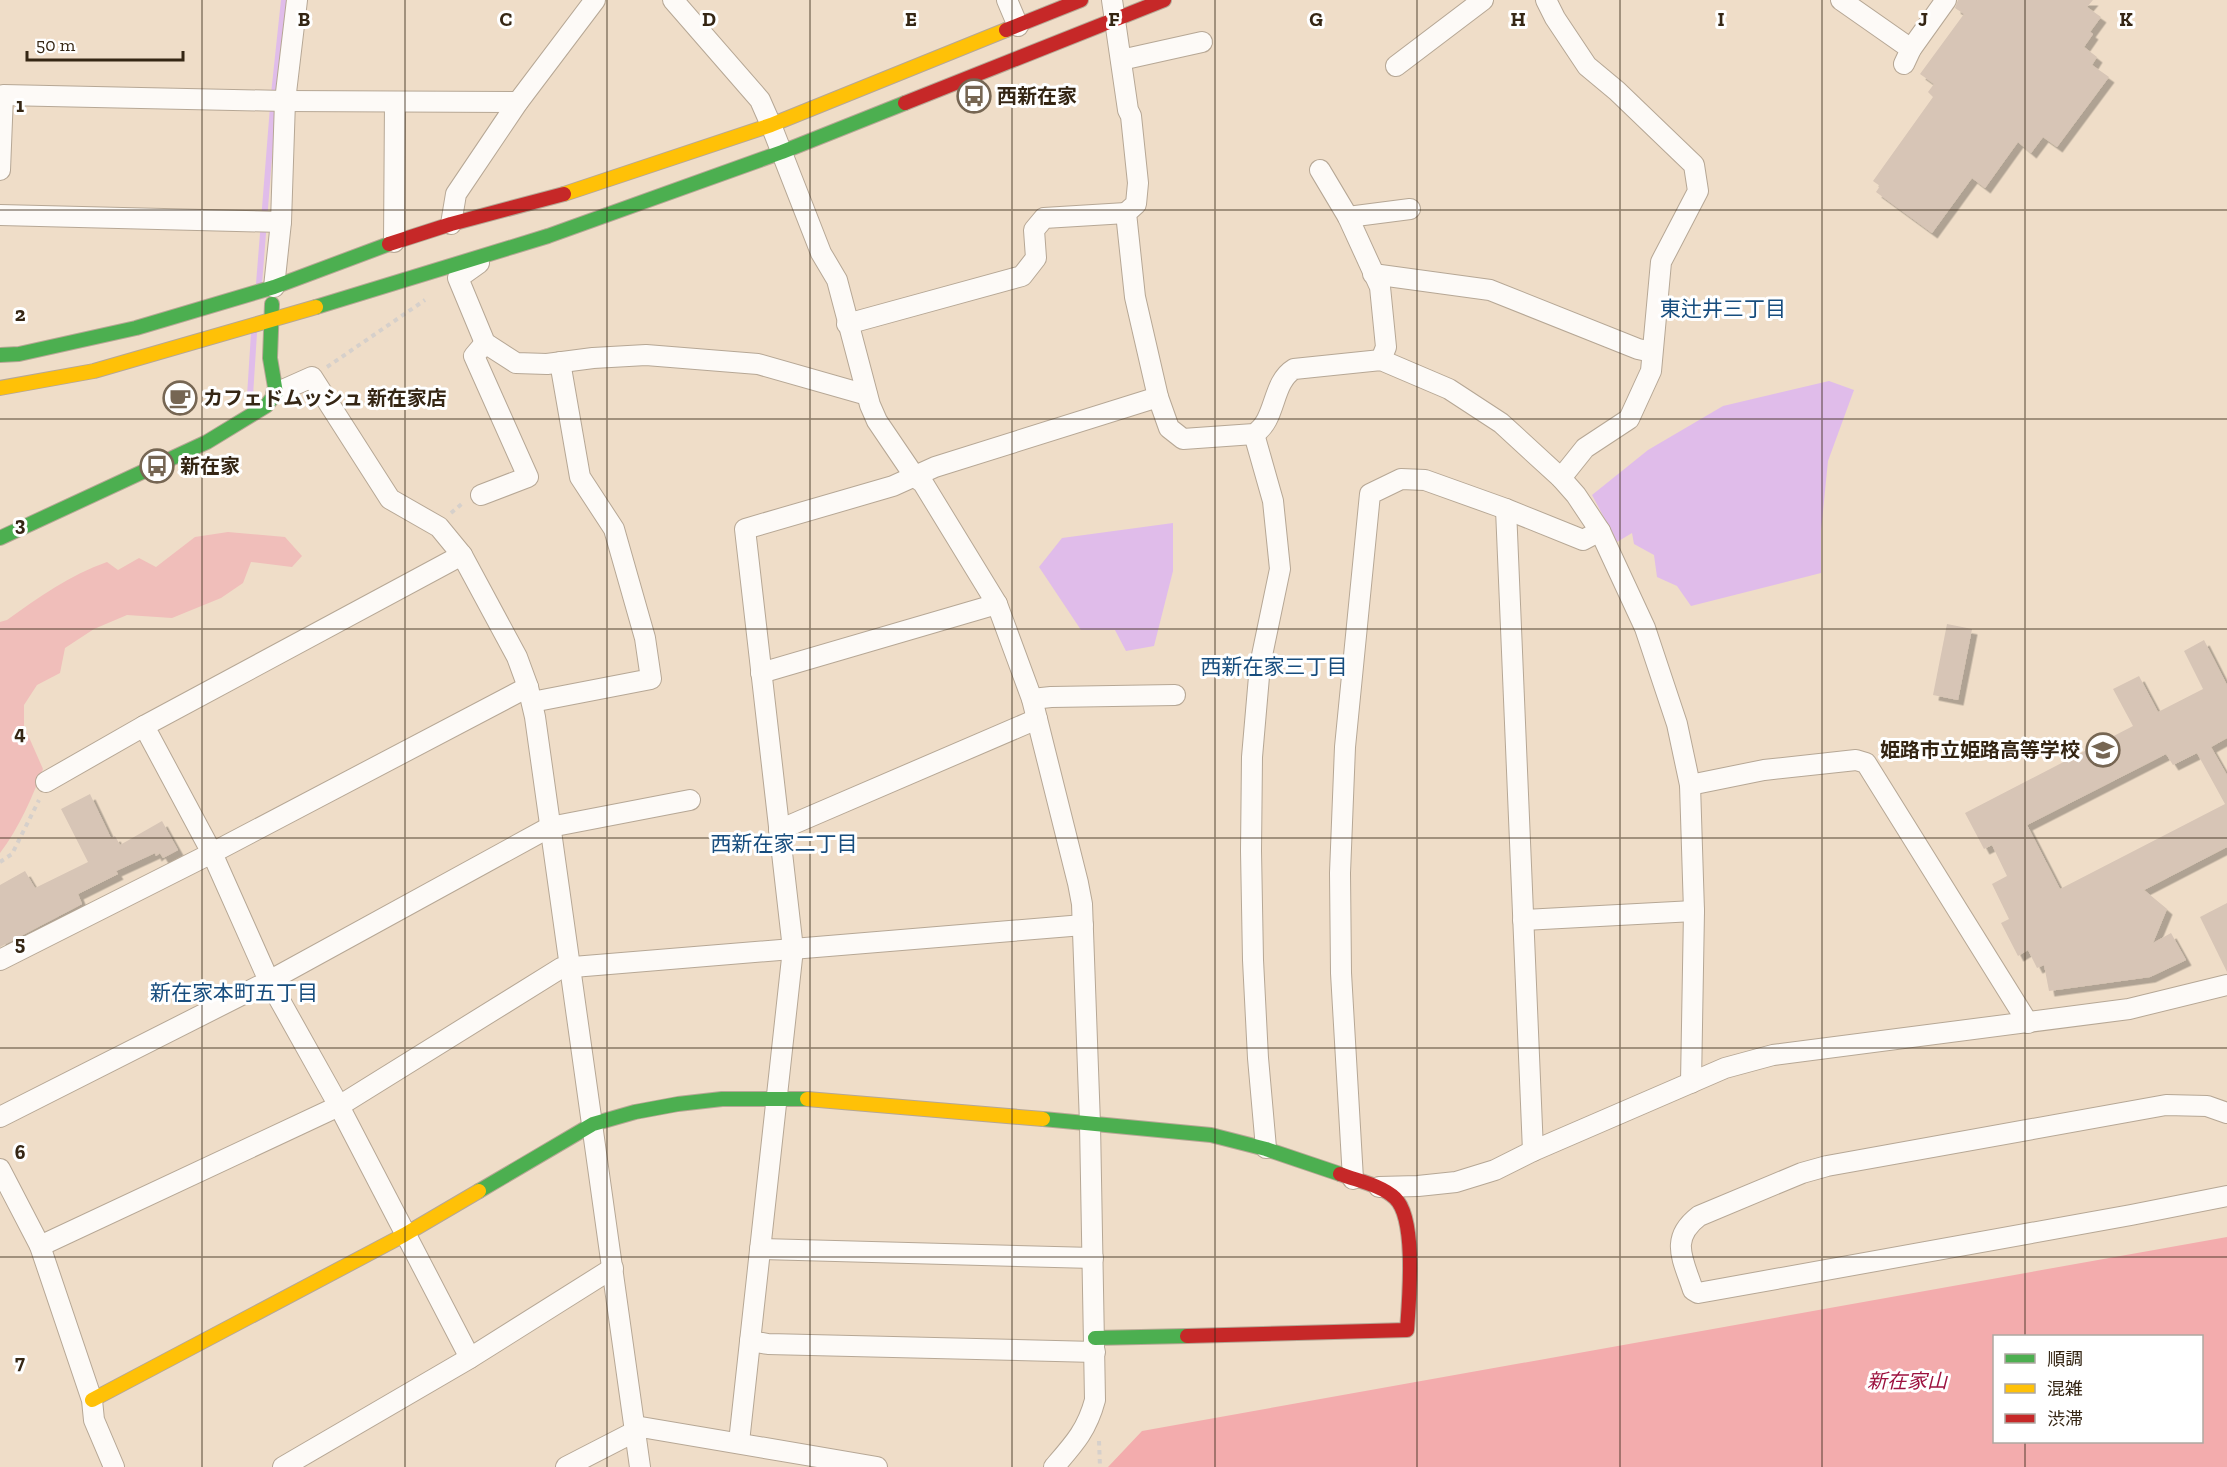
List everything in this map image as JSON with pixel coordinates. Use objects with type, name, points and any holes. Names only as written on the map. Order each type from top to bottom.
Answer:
[{"type":"street","points":[[276,393],[270,358],[270,321],[281,222],[277,101],[297,0]]},
{"type":"street","points":[[451,224],[456,194],[513,102],[595,0]]},
{"type":"street","points":[[673,0],[760,100],[821,253],[837,280],[854,323],[867,395],[877,421],[925,472]]},
{"type":"street","points":[[1007,0],[1018,26]]},
{"type":"street","points":[[0,356],[19,354],[136,328],[274,287],[394,242],[451,224],[557,196],[771,125],[1081,0]]},
{"type":"street","points":[[854,323],[1022,276],[1036,258],[1034,230],[1044,218],[1120,212],[1136,204],[1138,183],[1131,116],[1128,110],[1112,0]]},
{"type":"street","points":[[0,388],[94,370],[270,321],[496,252],[610,214],[782,152],[1164,0]]},
{"type":"street","points":[[1396,66],[1483,0]]},
{"type":"street","points":[[1546,0],[1555,18],[1587,66],[1617,91],[1694,165],[1698,190],[1661,262],[1651,370],[1629,419],[1584,448],[1562,478]]},
{"type":"street","points":[[1841,0],[1908,57],[1946,0]]},
{"type":"street","points":[[1120,60],[1202,42]]},
{"type":"street","points":[[0,170],[3,95],[277,101],[513,102]]},
{"type":"street","points":[[394,242],[395,102]]},
{"type":"street","points":[[1320,170],[1348,217],[1380,287],[1386,347],[1381,360]]},
{"type":"street","points":[[1348,217],[1410,209]]},
{"type":"street","points":[[1120,212],[1152,398],[1168,428],[1183,439],[1254,434],[1263,428],[1284,375],[1294,369],[1381,360],[1449,389],[1501,423],[1562,478],[1600,531],[1645,628],[1677,724],[1690,785],[1694,911],[1690,1083]]},
{"type":"street","points":[[0,215],[281,222]]},
{"type":"street","points":[[496,252],[458,278],[485,343],[516,363],[547,364],[593,358],[646,355],[758,364],[867,395]]},
{"type":"street","points":[[1373,274],[1490,290],[1638,349],[1653,352]]},
{"type":"street","points":[[481,495],[528,477],[474,356],[485,343]]},
{"type":"street","points":[[0,960],[530,695],[651,679],[645,638],[614,530],[580,477],[560,362]]},
{"type":"street","points":[[0,538],[207,442],[266,406],[276,393],[312,377],[390,499],[438,527],[462,555],[517,657],[530,695],[593,1124],[640,1467]]},
{"type":"street","points":[[739,1442],[793,949],[745,529],[893,486],[925,472],[1152,398]]},
{"type":"street","points":[[1254,434],[1273,501],[1280,569],[1260,665],[1252,757],[1252,960],[1266,1148]]},
{"type":"street","points":[[925,472],[923,483],[997,604],[1032,699],[1078,883],[1083,925],[1090,1124],[1095,1400],[1090,1419],[1082,1435],[1054,1467]]},
{"type":"street","points":[[1353,1179],[1341,973],[1340,873],[1345,747],[1370,494],[1401,479],[1425,480],[1506,508],[1583,540],[1600,531]]},
{"type":"street","points":[[1506,508],[1533,1151]]},
{"type":"street","points":[[46,782],[144,726],[462,555]]},
{"type":"street","points":[[761,673],[997,604]]},
{"type":"street","points":[[1032,699],[1175,695]]},
{"type":"street","points":[[779,830],[1037,719]]},
{"type":"street","points":[[144,726],[212,853],[269,981],[339,1106],[404,1235],[470,1358]]},
{"type":"street","points":[[1690,785],[1764,770],[1856,760],[1866,763],[2028,1023]]},
{"type":"street","points":[[0,1117],[269,981],[550,827],[690,800]]},
{"type":"street","points":[[1523,920],[1694,911]]},
{"type":"street","points":[[40,1246],[339,1106],[561,969],[1083,925]]},
{"type":"street","points":[[1376,1187],[1456,1182],[1495,1170],[1533,1151],[1725,1068],[1773,1055],[2129,1009],[2227,985]]},
{"type":"street","points":[[92,1400],[404,1235],[593,1124],[617,1116],[673,1104],[777,1098],[886,1105],[1228,1137],[1376,1187],[1396,1198],[1404,1212],[1408,1227],[1407,1330],[1095,1345],[768,1344],[750,1341]]},
{"type":"street","points":[[2227,1113],[2207,1106],[2166,1105],[1827,1166],[1802,1173],[1699,1216],[1686,1225],[1681,1236],[1681,1252],[1693,1290],[1698,1293],[2227,1196]]},
{"type":"street","points":[[0,1169],[40,1246],[92,1400],[94,1420],[114,1467]]},
{"type":"street","points":[[760,1250],[1093,1258]]},
{"type":"street","points":[[283,1467],[470,1358],[613,1268]]},
{"type":"street","points":[[566,1467],[635,1429],[739,1442],[849,1465],[877,1467]]},
{"type":"path","points":[[312,377],[429,298]]},
{"type":"path","points":[[438,527],[462,502],[481,495]]},
{"type":"path","points":[[0,862],[12,854],[46,782]]},
{"type":"shaded area","points":[[1829,381],[1854,390],[1828,461],[1821,531],[1821,573],[1691,606],[1677,586],[1657,577],[1654,555],[1634,544],[1632,533],[1617,542],[1592,495],[1648,450],[1723,406]]},
{"type":"shaded area","points":[[1173,523],[1173,571],[1154,646],[1126,651],[1115,630],[1081,630],[1039,567],[1062,538]]},
{"type":"shaded area","points":[[228,532],[285,537],[302,556],[292,567],[251,562],[243,583],[221,598],[172,618],[127,615],[94,629],[65,648],[60,673],[37,685],[24,705],[24,726],[43,769],[25,812],[0,853],[0,622],[7,620],[55,587],[93,567],[107,562],[118,570],[139,558],[156,567],[195,537]]},
{"type":"green space","name":"新在家山","points":[[2227,1237],[2227,1467],[1108,1467],[1142,1431]]},
{"type":"building","points":[[1958,0],[2093,0],[2087,7],[2101,17],[2090,32],[2093,34],[2084,47],[2097,57],[2092,65],[2109,77],[2057,147],[2043,137],[2031,153],[2018,142],[1985,188],[1972,178],[1932,233],[1876,192],[1880,186],[1873,181],[1933,97],[1928,92],[1934,84],[1920,74],[1964,14],[1955,8]]},
{"type":"building","points":[[1947,624],[1972,629],[1958,700],[1933,695]]},
{"type":"building","points":[[2204,640],[2227,685],[2227,738],[2211,747],[2227,775],[2227,847],[2144,890],[2167,909],[2153,943],[2171,933],[2186,960],[2150,977],[2049,991],[2044,965],[2037,968],[2028,950],[2018,956],[2001,923],[2009,919],[1992,884],[2007,876],[1992,845],[1984,849],[1965,813],[2133,726],[2113,689],[2139,676],[2158,712],[2203,689],[2184,651]],"holes":[[[2197,753],[2225,804],[2060,889],[2027,825],[2166,754],[2173,765]]]},
{"type":"building","points":[[90,794],[111,838],[115,836],[120,845],[162,821],[178,850],[163,858],[160,853],[156,856],[155,853],[116,871],[118,874],[78,894],[82,904],[0,947],[0,885],[25,871],[35,888],[88,862],[61,809]]},
{"type":"building","points":[[2227,903],[2227,972],[2200,917]]},
{"type":"waterway","points":[[259,284],[284,0]]},
{"type":"waterway","points":[[251,401],[254,333]]},
{"type":"traffic: fast","points":[[316,307],[548,236],[782,152],[905,103]]},
{"type":"traffic: fast","points":[[0,355],[19,354],[136,328],[274,287],[389,244]]},
{"type":"traffic: fast","points":[[0,538],[207,442],[266,406],[276,393],[270,358],[272,304]]},
{"type":"traffic: fast","points":[[479,1191],[593,1124],[635,1112],[722,1099],[807,1099]]},
{"type":"traffic: fast","points":[[1043,1119],[1211,1135],[1266,1149],[1340,1174]]},
{"type":"traffic: fast","points":[[1095,1338],[1187,1336]]},
{"type":"traffic: slow","points":[[564,194],[771,125],[1006,30]]},
{"type":"traffic: slow","points":[[0,388],[94,371],[316,307]]},
{"type":"traffic: slow","points":[[807,1099],[1043,1119]]},
{"type":"traffic: slow","points":[[92,1400],[404,1235],[479,1191]]},
{"type":"traffic: jam","points":[[1006,30],[1081,0]]},
{"type":"traffic: jam","points":[[905,103],[1164,0]]},
{"type":"traffic: jam","points":[[389,244],[451,224],[564,194]]},
{"type":"traffic: jam","points":[[1187,1336],[1407,1330],[1410,1261],[1409,1241],[1402,1209],[1395,1198],[1383,1190],[1340,1174]]},
{"type":"place","name":"西新在家","points":[[974,96]]},
{"type":"place","name":"カフェドムッシュ 新在家店","points":[[180,398]]},
{"type":"place","name":"新在家","points":[[157,466]]},
{"type":"place","name":"姫路市立姫路高等学校","points":[[2103,750]]},
{"type":"district","name":"東辻井三丁目","points":[[1723,309]]},
{"type":"district","name":"西新在家三丁目","points":[[1274,667]]},
{"type":"district","name":"西新在家二丁目","points":[[784,844]]},
{"type":"district","name":"新在家本町五丁目","points":[[234,993]]}]
